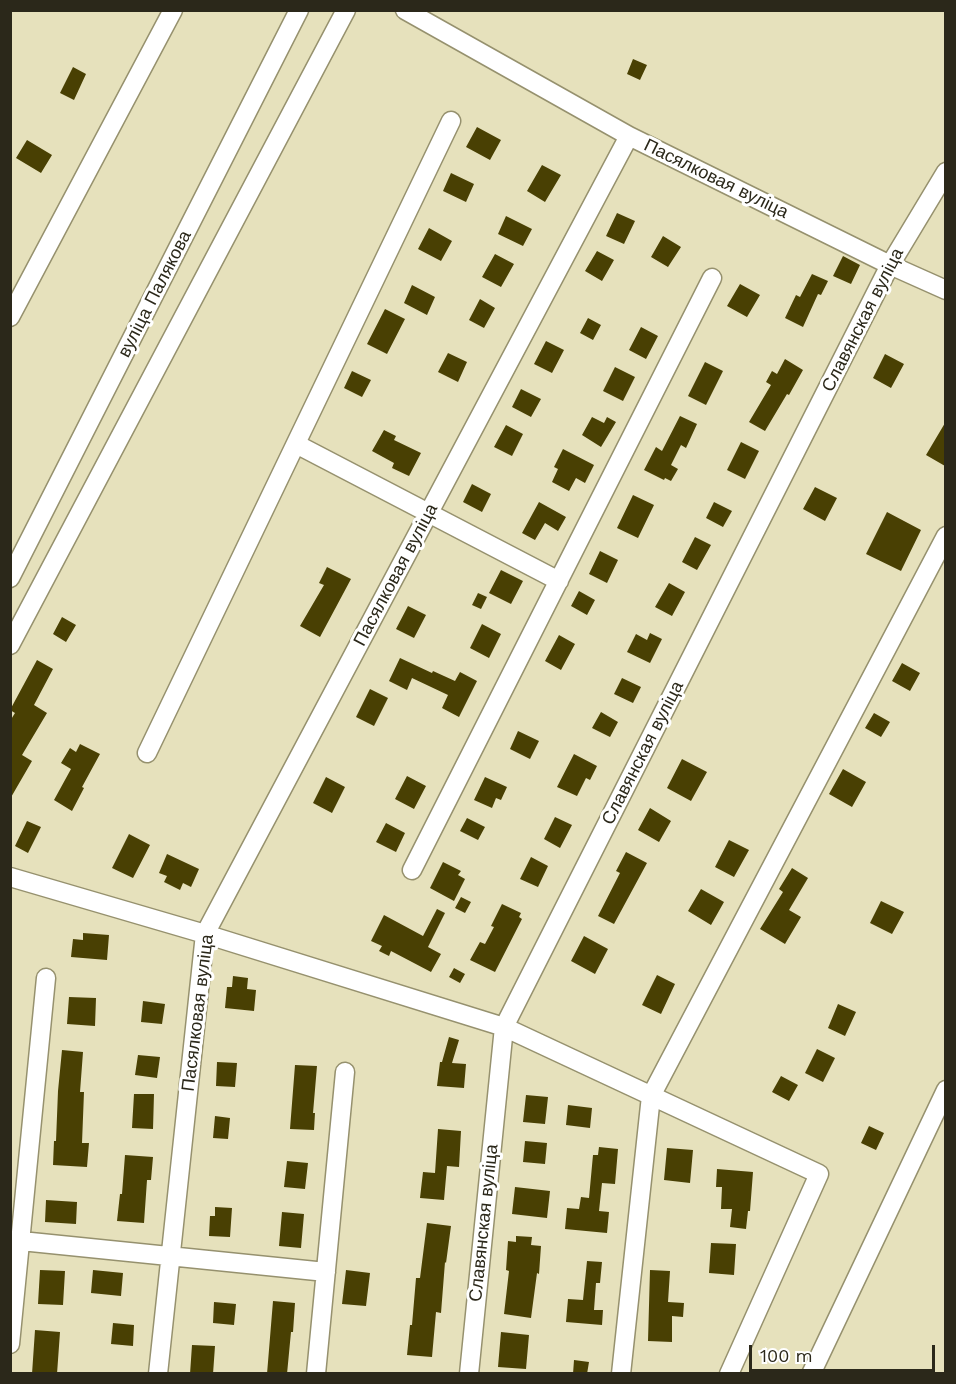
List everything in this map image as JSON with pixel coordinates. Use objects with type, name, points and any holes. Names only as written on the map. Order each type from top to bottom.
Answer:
[{"type":"street","points":[[10,317],[173,10]]},
{"type":"street","name":"вуліца Палякова","points":[[10,578],[299,10]]},
{"type":"street","points":[[10,645],[346,10]]},
{"type":"street","points":[[405,10],[629,136]]},
{"type":"street","points":[[147,753],[451,121]]},
{"type":"street","name":"Пасялковая вуліца","points":[[158,1374],[205,934],[629,136],[945,290]]},
{"type":"street","name":"Славянская вуліца","points":[[469,1374],[504,1027],[890,265],[945,172]]},
{"type":"street","points":[[412,870],[712,279]]},
{"type":"street","points":[[296,444],[559,580]]},
{"type":"street","points":[[621,1374],[651,1096],[945,536]]},
{"type":"street","points":[[10,877],[205,934],[504,1027],[819,1174],[729,1374]]},
{"type":"street","points":[[10,1344],[46,978]]},
{"type":"street","points":[[316,1374],[345,1072]]},
{"type":"street","points":[[810,1374],[945,1090]]},
{"type":"street","points":[[21,1241],[326,1272]]},
{"type":"building","points":[[633,59],[647,65],[640,80],[627,74]]},
{"type":"building","points":[[73,67],[86,74],[74,100],[60,93]]},
{"type":"building","points":[[477,127],[501,140],[490,160],[466,147]]},
{"type":"building","points":[[27,140],[52,155],[41,173],[16,158]]},
{"type":"building","points":[[542,165],[561,175],[545,202],[527,191]]},
{"type":"building","points":[[451,173],[474,184],[466,202],[443,191]]},
{"type":"building","points":[[617,213],[635,221],[624,244],[606,236]]},
{"type":"building","points":[[506,216],[532,229],[523,246],[498,234]]},
{"type":"building","points":[[429,228],[452,241],[441,261],[418,249]]},
{"type":"building","points":[[663,236],[681,247],[668,267],[651,257]]},
{"type":"building","points":[[597,251],[614,260],[602,281],[585,271]]},
{"type":"building","points":[[495,254],[514,264],[501,287],[482,277]]},
{"type":"building","points":[[843,256],[860,265],[851,284],[833,276]]},
{"type":"building","points":[[812,274],[828,281],[821,295],[818,294],[803,327],[785,318],[796,295],[800,297]]},
{"type":"building","points":[[740,284],[760,295],[747,317],[727,306]]},
{"type":"building","points":[[412,285],[435,297],[427,315],[404,303]]},
{"type":"building","points":[[480,299],[495,308],[484,328],[469,320]]},
{"type":"building","points":[[385,309],[405,319],[387,354],[367,344]]},
{"type":"building","points":[[588,318],[601,325],[593,340],[580,333]]},
{"type":"building","points":[[641,327],[658,336],[646,359],[629,350]]},
{"type":"building","points":[[546,341],[564,350],[552,373],[534,364]]},
{"type":"building","points":[[448,353],[467,362],[458,382],[438,372]]},
{"type":"building","points":[[885,354],[904,364],[891,388],[873,378]]},
{"type":"building","points":[[785,359],[803,370],[765,431],[749,422],[771,385],[766,382],[772,371],[777,374]]},
{"type":"building","points":[[705,362],[723,371],[706,405],[688,396]]},
{"type":"building","points":[[615,367],[635,377],[623,401],[603,391]]},
{"type":"building","points":[[352,371],[371,380],[362,397],[344,388]]},
{"type":"building","points":[[521,389],[541,399],[531,417],[512,407]]},
{"type":"building","points":[[680,416],[697,424],[686,448],[681,445],[671,465],[678,469],[671,481],[665,478],[664,480],[644,470],[656,447],[662,451]]},
{"type":"building","points":[[592,417],[604,423],[607,417],[616,422],[601,447],[582,435]]},
{"type":"building","points":[[945,423],[945,466],[926,455]]},
{"type":"building","points":[[506,425],[523,434],[512,456],[494,447]]},
{"type":"building","points":[[384,430],[396,436],[394,440],[421,453],[409,476],[392,468],[394,463],[372,451]]},
{"type":"building","points":[[741,442],[759,451],[745,479],[727,470]]},
{"type":"building","points":[[563,449],[594,465],[585,483],[576,478],[569,491],[552,482],[558,469],[554,467]]},
{"type":"building","points":[[472,484],[491,494],[482,512],[463,502]]},
{"type":"building","points":[[815,487],[837,498],[825,521],[803,509]]},
{"type":"building","points":[[633,495],[654,505],[638,538],[617,528]]},
{"type":"building","points":[[539,502],[566,517],[558,531],[545,523],[535,540],[522,533]]},
{"type":"building","points":[[714,502],[732,511],[723,527],[706,518]]},
{"type":"building","points":[[887,512],[921,530],[901,571],[866,554]]},
{"type":"building","points":[[695,537],[711,545],[697,570],[682,562]]},
{"type":"building","points":[[600,551],[618,560],[607,583],[589,574]]},
{"type":"building","points":[[327,567],[351,579],[320,637],[300,626],[324,585],[319,583]]},
{"type":"building","points":[[501,570],[523,581],[511,604],[489,593]]},
{"type":"building","points":[[669,583],[685,592],[672,616],[655,607]]},
{"type":"building","points":[[579,591],[595,600],[587,615],[571,606]]},
{"type":"building","points":[[478,593],[487,597],[481,609],[472,605]]},
{"type":"building","points":[[408,606],[426,615],[414,638],[396,629]]},
{"type":"building","points":[[62,617],[76,625],[66,642],[53,634]]},
{"type":"building","points":[[482,624],[501,634],[489,658],[470,648]]},
{"type":"building","points":[[650,633],[662,639],[650,663],[627,652],[636,634],[647,640]]},
{"type":"building","points":[[559,635],[575,644],[561,670],[545,661]]},
{"type":"building","points":[[400,658],[455,681],[460,672],[477,681],[459,717],[442,708],[448,695],[412,678],[407,690],[389,681]]},
{"type":"building","points":[[37,660],[53,669],[34,705],[47,713],[22,755],[32,761],[10,799],[10,721],[15,713],[10,710]]},
{"type":"building","points":[[902,663],[920,673],[910,691],[892,681]]},
{"type":"building","points":[[622,678],[641,687],[633,703],[614,694]]},
{"type":"building","points":[[370,689],[388,698],[374,726],[356,717]]},
{"type":"building","points":[[601,712],[618,722],[610,737],[592,728]]},
{"type":"building","points":[[874,713],[890,722],[881,737],[865,728]]},
{"type":"building","points":[[518,731],[539,741],[530,759],[510,749]]},
{"type":"building","points":[[80,744],[100,754],[72,811],[54,800],[71,769],[61,763],[70,748],[76,752]]},
{"type":"building","points":[[574,754],[597,766],[590,780],[586,778],[577,796],[557,787]]},
{"type":"building","points":[[682,759],[707,772],[691,801],[667,788]]},
{"type":"building","points":[[843,769],[866,782],[852,807],[829,794]]},
{"type":"building","points":[[407,776],[426,786],[414,809],[395,799]]},
{"type":"building","points":[[326,777],[345,787],[332,813],[313,803]]},
{"type":"building","points":[[485,777],[507,787],[501,800],[496,798],[492,808],[474,800]]},
{"type":"building","points":[[650,808],[671,821],[659,842],[638,830]]},
{"type":"building","points":[[555,817],[572,825],[560,848],[544,839]]},
{"type":"building","points":[[467,818],[485,827],[478,840],[460,831]]},
{"type":"building","points":[[27,821],[41,827],[28,853],[15,846]]},
{"type":"building","points":[[386,823],[405,833],[396,852],[376,842]]},
{"type":"building","points":[[129,834],[150,845],[133,878],[112,868]]},
{"type":"building","points":[[729,840],[749,850],[734,877],[715,867]]},
{"type":"building","points":[[626,852],[647,863],[614,924],[598,916],[620,873],[616,871]]},
{"type":"building","points":[[167,854],[199,869],[191,887],[183,883],[180,890],[164,882],[167,876],[159,873]]},
{"type":"building","points":[[531,857],[548,866],[538,887],[520,879]]},
{"type":"building","points":[[443,862],[461,871],[458,875],[465,879],[454,901],[430,888]]},
{"type":"building","points":[[792,868],[808,878],[789,910],[801,917],[785,944],[760,929],[783,892],[779,889]]},
{"type":"building","points":[[701,889],[724,902],[711,925],[688,911]]},
{"type":"building","points":[[461,897],[471,902],[465,913],[455,908]]},
{"type":"building","points":[[881,901],[904,912],[892,934],[870,923]]},
{"type":"building","points":[[502,904],[521,913],[519,917],[522,919],[495,972],[470,960],[480,942],[485,944]]},
{"type":"building","points":[[437,909],[445,913],[428,947],[441,954],[431,972],[391,951],[389,956],[379,951],[382,946],[371,941],[384,915],[423,936]]},
{"type":"building","points":[[83,933],[109,935],[107,960],[71,957],[73,939],[83,940]]},
{"type":"building","points":[[584,936],[608,949],[595,974],[571,961]]},
{"type":"building","points":[[454,968],[465,974],[460,983],[449,977]]},
{"type":"building","points":[[657,975],[675,984],[661,1014],[642,1005]]},
{"type":"building","points":[[233,976],[248,978],[247,989],[256,990],[254,1011],[225,1008],[227,987],[232,987]]},
{"type":"building","points":[[69,997],[96,998],[95,1026],[67,1024]]},
{"type":"building","points":[[143,1001],[165,1004],[162,1024],[141,1022]]},
{"type":"building","points":[[838,1004],[856,1012],[845,1036],[828,1028]]},
{"type":"building","points":[[449,1037],[459,1040],[452,1063],[466,1064],[464,1088],[437,1086],[440,1062],[442,1062]]},
{"type":"building","points":[[817,1049],[835,1058],[823,1082],[805,1073]]},
{"type":"building","points":[[62,1050],[83,1052],[80,1092],[84,1092],[82,1143],[89,1143],[87,1167],[53,1165]]},
{"type":"building","points":[[138,1055],[160,1057],[157,1078],[135,1075]]},
{"type":"building","points":[[217,1062],[237,1063],[235,1087],[216,1086]]},
{"type":"building","points":[[295,1065],[317,1066],[314,1130],[290,1129]]},
{"type":"building","points":[[781,1076],[798,1085],[789,1101],[772,1092]]},
{"type":"building","points":[[134,1094],[154,1094],[153,1129],[132,1128]]},
{"type":"building","points":[[526,1095],[548,1097],[545,1124],[523,1122]]},
{"type":"building","points":[[568,1105],[592,1108],[590,1128],[566,1125]]},
{"type":"building","points":[[215,1116],[230,1118],[228,1139],[213,1138]]},
{"type":"building","points":[[869,1126],[884,1133],[876,1150],[861,1143]]},
{"type":"building","points":[[438,1129],[461,1131],[459,1167],[447,1166],[444,1200],[420,1198],[423,1172],[435,1173]]},
{"type":"building","points":[[525,1141],[547,1143],[545,1164],[523,1162]]},
{"type":"building","points":[[599,1147],[618,1149],[615,1184],[602,1183],[599,1211],[609,1212],[607,1233],[565,1229],[567,1208],[579,1209],[581,1197],[589,1198],[593,1155],[598,1155]]},
{"type":"building","points":[[667,1148],[693,1150],[690,1183],[664,1180]]},
{"type":"building","points":[[125,1155],[153,1157],[151,1180],[147,1180],[144,1223],[117,1221]]},
{"type":"building","points":[[287,1161],[308,1163],[305,1189],[284,1187]]},
{"type":"building","points":[[717,1169],[753,1172],[746,1229],[730,1227],[732,1209],[721,1209],[722,1187],[716,1187]]},
{"type":"building","points":[[515,1187],[550,1191],[547,1218],[512,1214]]},
{"type":"building","points":[[46,1200],[77,1202],[76,1224],[45,1222]]},
{"type":"building","points":[[215,1207],[232,1208],[230,1237],[209,1236],[210,1216],[215,1216]]},
{"type":"building","points":[[282,1212],[304,1214],[301,1248],[279,1246]]},
{"type":"building","points":[[427,1223],[451,1226],[445,1262],[441,1313],[436,1312],[432,1357],[407,1355],[416,1278],[420,1278]]},
{"type":"building","points":[[516,1236],[532,1237],[531,1245],[541,1246],[539,1274],[537,1273],[531,1318],[504,1314],[509,1271],[506,1270],[508,1241],[516,1242]]},
{"type":"building","points":[[711,1243],[736,1244],[734,1275],[709,1273]]},
{"type":"building","points":[[587,1261],[602,1262],[600,1283],[596,1283],[594,1310],[603,1310],[602,1325],[566,1322],[568,1299],[583,1300]]},
{"type":"building","points":[[40,1270],[65,1271],[63,1305],[38,1304]]},
{"type":"building","points":[[93,1270],[123,1273],[121,1296],[91,1293]]},
{"type":"building","points":[[346,1270],[370,1273],[366,1306],[342,1304]]},
{"type":"building","points":[[650,1270],[670,1271],[668,1302],[684,1303],[683,1317],[672,1316],[672,1342],[648,1341]]},
{"type":"building","points":[[273,1301],[295,1303],[287,1374],[267,1374]]},
{"type":"building","points":[[214,1302],[236,1304],[234,1325],[213,1323]]},
{"type":"building","points":[[113,1323],[134,1325],[133,1346],[111,1344]]},
{"type":"building","points":[[35,1330],[60,1332],[57,1374],[32,1374]]},
{"type":"building","points":[[501,1332],[529,1335],[526,1369],[498,1367]]},
{"type":"building","points":[[192,1345],[215,1346],[213,1374],[190,1374]]},
{"type":"building","points":[[574,1360],[589,1362],[587,1374],[573,1374]]}]
